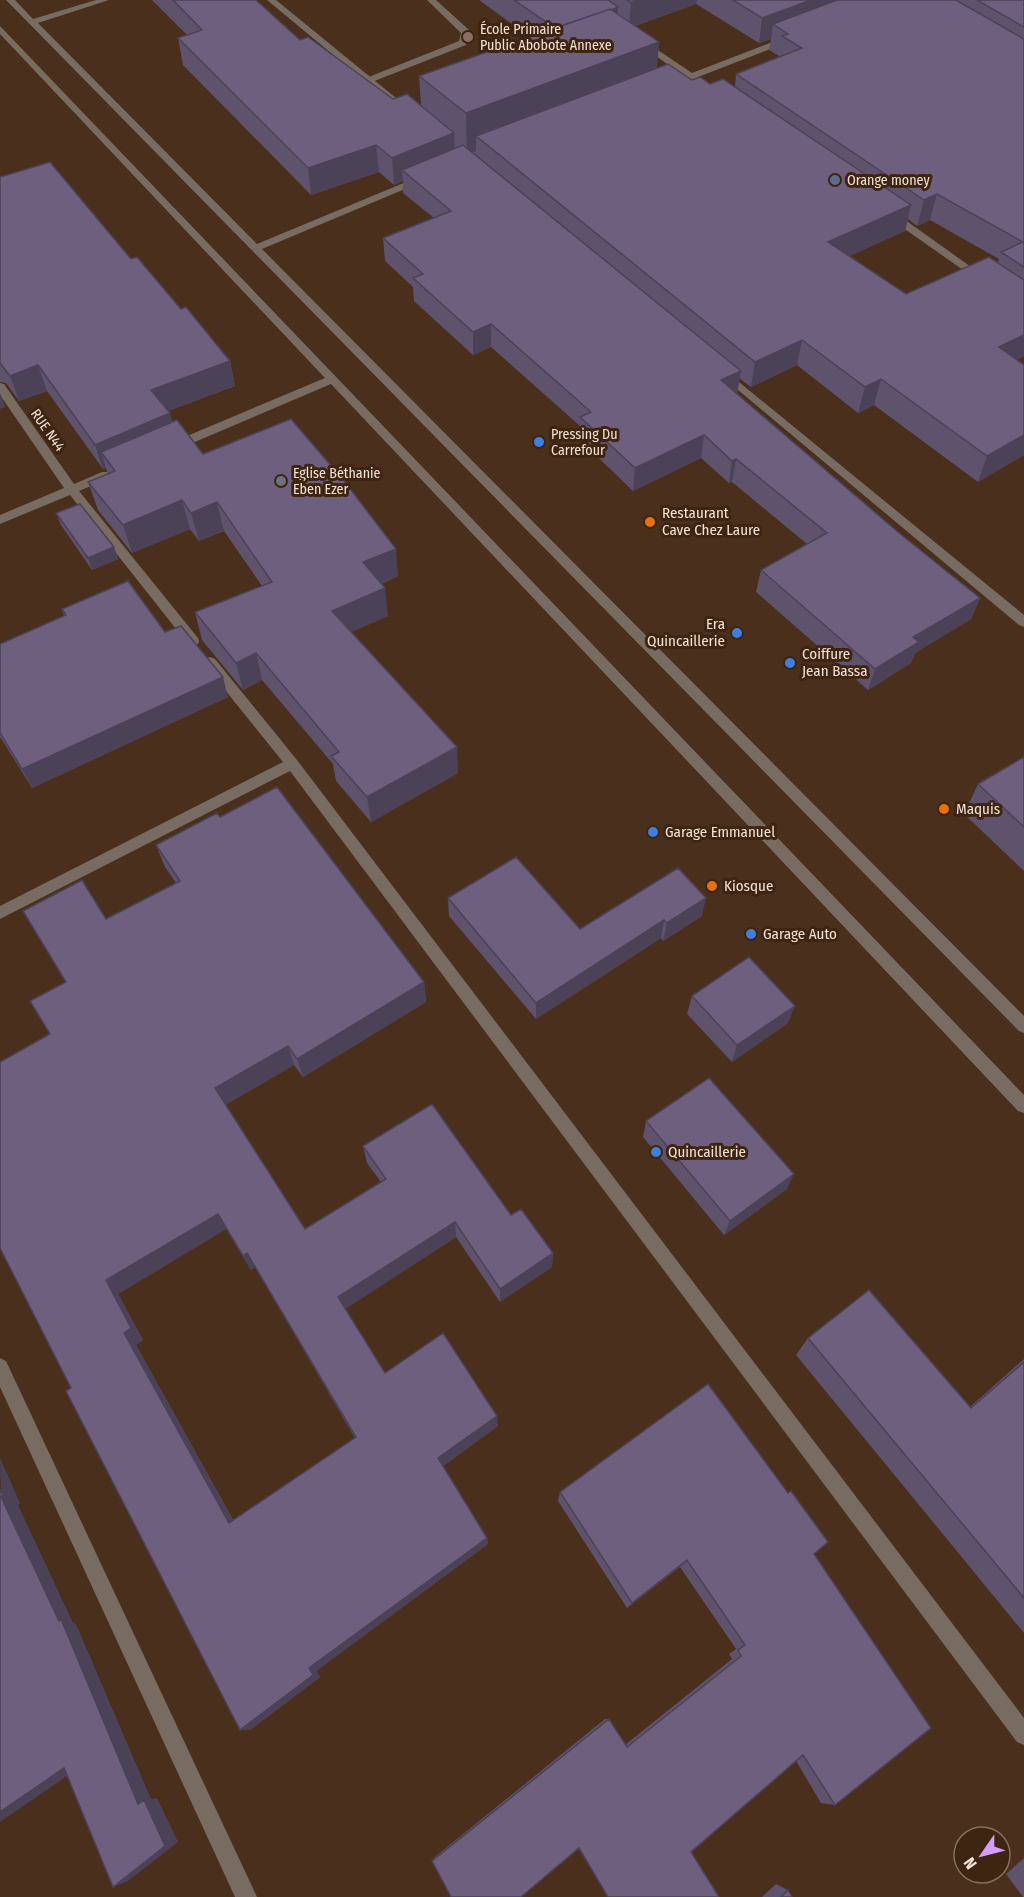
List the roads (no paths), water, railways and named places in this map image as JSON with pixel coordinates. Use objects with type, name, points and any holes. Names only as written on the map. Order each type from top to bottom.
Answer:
[{"type":"street","points":[[10,0],[1024,1026]]},
{"type":"street","points":[[32,22],[105,0]]},
{"type":"street","points":[[272,0],[413,117]]},
{"type":"street","points":[[369,80],[463,43],[466,32],[431,0]]},
{"type":"street","points":[[0,29],[1024,1106]]},
{"type":"street","points":[[657,89],[800,34]]},
{"type":"street","points":[[634,38],[700,83]]},
{"type":"street","points":[[255,248],[433,174]]},
{"type":"street","points":[[876,204],[992,285]]},
{"type":"street","points":[[713,365],[1024,622]]},
{"type":"street","points":[[159,453],[333,379]]},
{"type":"street","name":"RUE N44","points":[[0,387],[72,489],[292,764],[1024,1735]]},
{"type":"street","points":[[0,520],[116,471]]},
{"type":"street","points":[[0,913],[292,764]]},
{"type":"street","points":[[0,1367],[246,1897]]},
{"type":"place","name":"École Primaire Public Abobote Annexe","points":[[468,37]]},
{"type":"place","name":"Orange money","points":[[835,180]]},
{"type":"place","name":"Pressing Du Carrefour","points":[[539,442]]},
{"type":"place","name":"Eglise Béthanie Eben Ezer","points":[[281,481]]},
{"type":"place","name":"Restaurant Cave Chez Laure","points":[[650,522]]},
{"type":"place","name":"Era Quincaillerie","points":[[737,633]]},
{"type":"place","name":"Coiffure Jean Bassa","points":[[790,663]]},
{"type":"place","name":"Maquis","points":[[944,809]]},
{"type":"place","name":"Garage Emmanuel","points":[[653,832]]},
{"type":"place","name":"Kiosque","points":[[712,886]]},
{"type":"place","name":"Garage Auto","points":[[751,934]]},
{"type":"place","name":"Quincaillerie","points":[[656,1152]]}]
